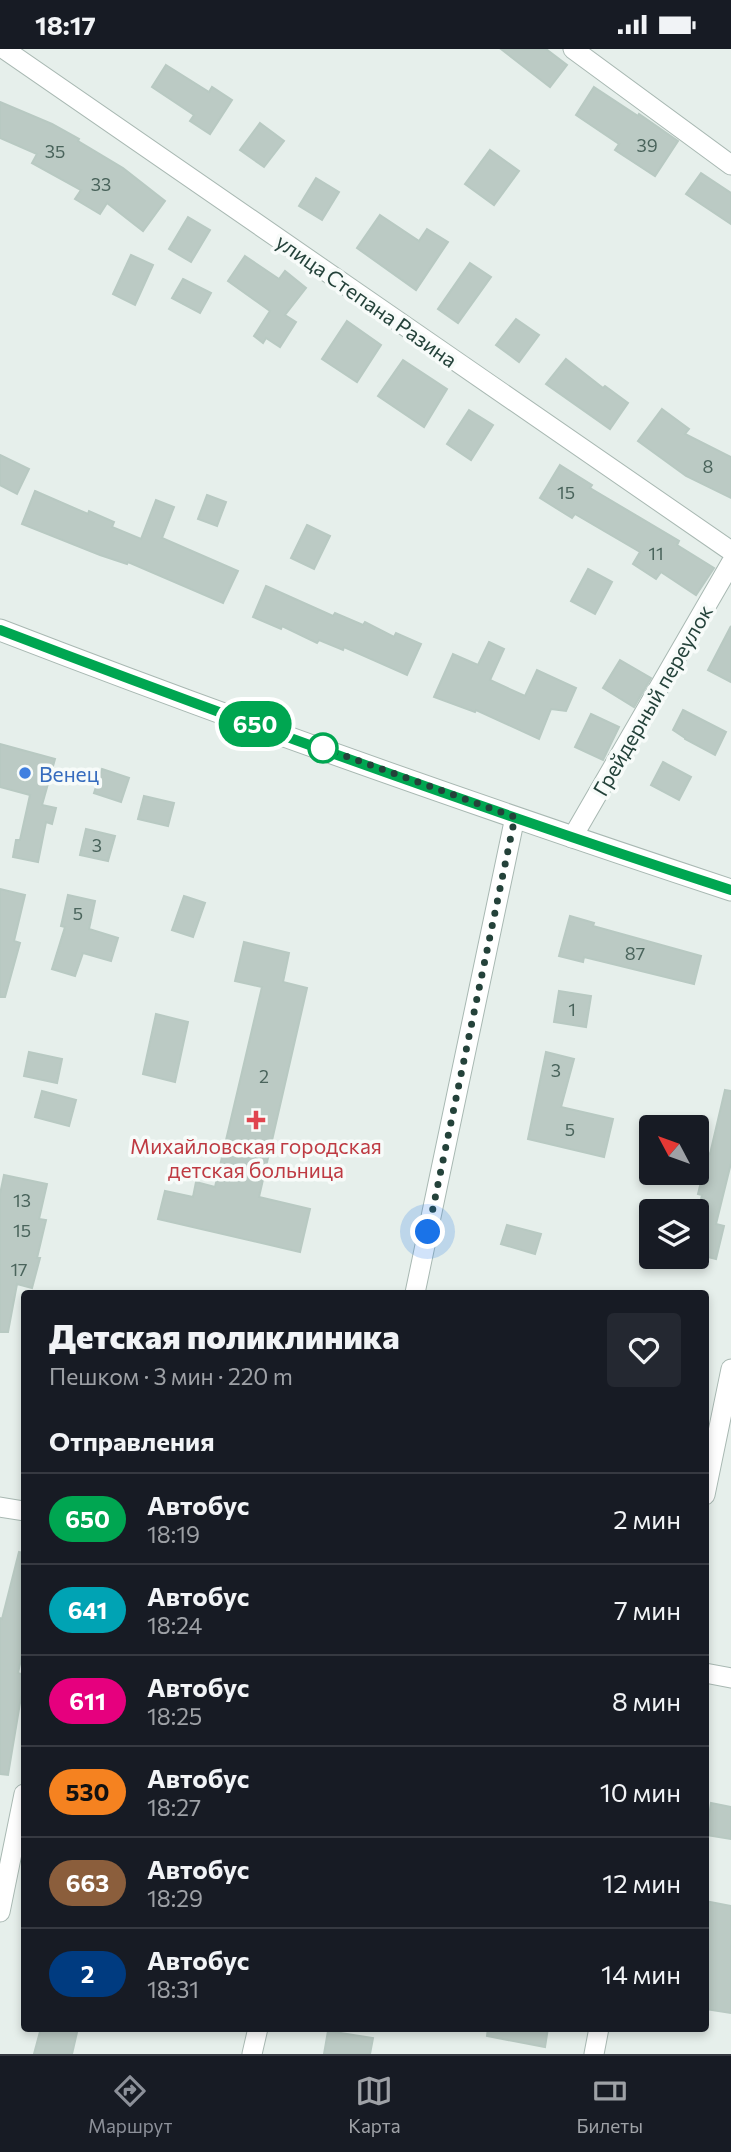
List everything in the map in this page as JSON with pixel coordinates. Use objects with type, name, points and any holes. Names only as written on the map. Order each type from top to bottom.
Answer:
[{"type":"street","name":"улица Степана Разина","points":[[4,49],[731,551]]},
{"type":"street","points":[[573,49],[731,165]]},
{"type":"street","name":"Грейдерный переулок","points":[[572,838],[731,563]]},
{"type":"street","points":[[0,630],[117,675],[572,838],[731,890]]},
{"type":"street","points":[[416,1290],[515,817]]},
{"type":"street","points":[[709,1476],[731,1369]]},
{"type":"street","points":[[0,1507],[21,1510]]},
{"type":"street","points":[[709,1674],[731,1678]]},
{"type":"street","points":[[0,1912],[21,1809]]},
{"type":"street","points":[[252,2054],[257,2032]]},
{"type":"street","points":[[594,2054],[598,2032]]},
{"type":"building","points":[[501,49],[546,49],[567,65],[550,87]]},
{"type":"building","points":[[166,65],[209,92],[212,87],[232,100],[210,134],[190,121],[194,115],[152,87]]},
{"type":"building","points":[[594,87],[678,141],[655,176],[615,150],[619,144],[576,115]]},
{"type":"building","points":[[0,102],[52,124],[79,139],[78,141],[123,168],[165,201],[143,231],[107,203],[100,214],[75,199],[81,190],[32,163],[37,154],[0,138]]},
{"type":"building","points":[[260,123],[284,141],[264,167],[240,150]]},
{"type":"building","points":[[490,150],[519,171],[494,205],[465,184]]},
{"type":"building","points":[[701,173],[731,193],[731,224],[686,194]]},
{"type":"building","points":[[316,178],[339,192],[322,220],[299,206]]},
{"type":"building","points":[[380,215],[419,241],[427,229],[448,242],[416,290],[357,248]]},
{"type":"building","points":[[188,217],[210,230],[191,262],[169,249]]},
{"type":"building","points":[[131,255],[153,265],[135,305],[113,294]]},
{"type":"building","points":[[245,256],[279,279],[285,271],[306,288],[285,315],[296,322],[280,347],[266,338],[263,343],[254,336],[270,311],[228,281]]},
{"type":"building","points":[[470,263],[491,277],[458,323],[438,309]]},
{"type":"building","points":[[183,279],[211,293],[200,313],[172,298]]},
{"type":"building","points":[[516,319],[539,335],[519,362],[496,345]]},
{"type":"building","points":[[347,321],[381,345],[357,382],[322,359]]},
{"type":"building","points":[[566,359],[603,388],[605,386],[628,403],[610,429],[546,384]]},
{"type":"building","points":[[403,360],[447,389],[424,427],[378,396]]},
{"type":"building","points":[[662,409],[689,429],[685,434],[731,457],[731,498],[686,476],[638,441]]},
{"type":"building","points":[[469,410],[493,425],[471,460],[447,444]]},
{"type":"building","points":[[0,455],[29,469],[17,494],[0,485]]},
{"type":"building","points":[[560,465],[592,485],[590,488],[679,541],[677,545],[714,568],[696,595],[661,572],[656,579],[633,564],[640,552],[575,514],[572,518],[540,498]]},
{"type":"building","points":[[35,491],[114,522],[112,527],[141,539],[156,500],[174,507],[162,538],[238,571],[223,603],[128,562],[127,564],[100,555],[22,524]]},
{"type":"building","points":[[207,495],[226,502],[217,526],[198,519]]},
{"type":"building","points":[[307,525],[330,536],[314,569],[291,558]]},
{"type":"building","points":[[588,569],[612,582],[595,614],[571,601]]},
{"type":"building","points":[[266,586],[333,616],[335,613],[363,625],[365,622],[394,637],[396,633],[421,644],[407,675],[344,647],[343,650],[319,640],[317,643],[282,626],[281,629],[253,617]]},
{"type":"building","points":[[731,626],[731,682],[708,670]]},
{"type":"building","points":[[489,642],[504,649],[490,680],[525,696],[537,670],[576,688],[566,711],[551,709],[539,739],[476,710],[475,712],[434,697],[453,654],[478,665]]},
{"type":"building","points":[[620,660],[651,678],[634,707],[603,688]]},
{"type":"building","points":[[683,710],[726,732],[715,755],[673,730]]},
{"type":"building","points":[[591,714],[619,727],[603,760],[575,747]]},
{"type":"building","points":[[0,744],[55,759],[42,805],[56,808],[52,824],[46,822],[38,862],[13,857],[16,840],[20,840],[30,795],[0,787]]},
{"type":"building","points":[[663,762],[691,777],[679,800],[651,785]]},
{"type":"building","points":[[102,769],[129,778],[121,802],[94,793]]},
{"type":"building","points":[[144,796],[174,803],[168,826],[138,819]]},
{"type":"building","points":[[86,829],[115,836],[108,861],[80,855]]},
{"type":"building","points":[[0,889],[25,895],[14,941],[20,943],[5,997],[0,997]]},
{"type":"building","points":[[68,895],[95,901],[89,929],[118,938],[111,961],[83,953],[75,976],[52,969],[65,927],[61,926]]},
{"type":"building","points":[[184,896],[205,903],[193,937],[172,930]]},
{"type":"building","points":[[570,916],[594,923],[593,926],[701,956],[694,984],[584,957],[583,962],[559,956]]},
{"type":"building","points":[[244,942],[289,953],[283,982],[307,988],[259,1197],[310,1209],[300,1252],[158,1219],[165,1191],[193,1197],[196,1182],[215,1187],[262,987],[235,981]]},
{"type":"building","points":[[559,991],[591,996],[586,1027],[554,1022]]},
{"type":"building","points":[[156,1014],[188,1022],[175,1082],[143,1074]]},
{"type":"building","points":[[29,1052],[62,1059],[57,1083],[24,1076]]},
{"type":"building","points":[[546,1052],[574,1059],[561,1107],[613,1119],[604,1157],[528,1139]]},
{"type":"building","points":[[725,1090],[731,1091],[731,1163],[716,1224],[724,1226],[716,1259],[709,1257],[709,1199],[701,1199],[702,1195],[698,1194],[700,1185],[709,1185],[710,1154]]},
{"type":"building","points":[[42,1091],[76,1100],[69,1126],[35,1117]]},
{"type":"building","points":[[4,1175],[47,1184],[39,1219],[46,1220],[32,1288],[17,1284],[8,1332],[0,1332],[0,1194]]},
{"type":"building","points":[[507,1225],[541,1234],[535,1254],[501,1244]]},
{"type":"building","points":[[21,1552],[21,1660],[18,1673],[21,1674],[21,1697],[8,1775],[0,1774],[0,1618],[2,1619]]},
{"type":"building","points":[[711,1803],[731,1807],[731,1839],[709,1835]]},
{"type":"building","points":[[709,1902],[731,1906],[731,2013],[709,2010]]},
{"type":"building","points":[[40,2032],[77,2032],[72,2054],[34,2054]]},
{"type":"building","points":[[328,2032],[373,2038],[370,2054],[324,2054]]},
{"type":"building","points":[[488,2032],[547,2032],[545,2047],[487,2036]]},
{"type":"bus line","name":"650","points":[[0,630],[572,838],[731,890]]},
{"type":"place","name":"Венец","points":[[25,773]]},
{"type":"place","name":"Михайловская городская детская больница","points":[[256,1120]]},
{"type":"route","points":[[323,748],[515,817],[428,1232]]}]
